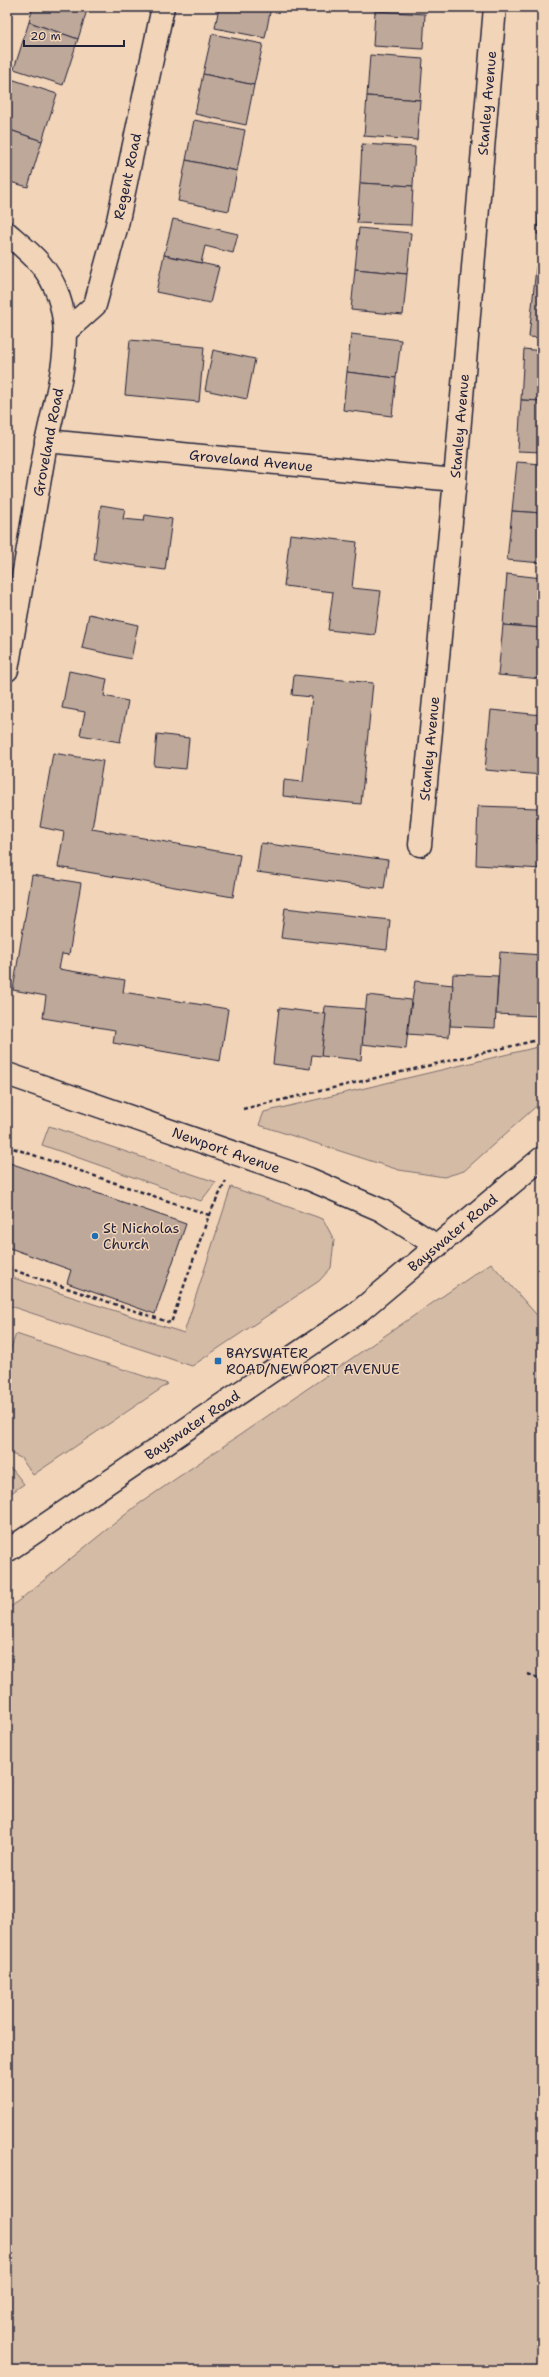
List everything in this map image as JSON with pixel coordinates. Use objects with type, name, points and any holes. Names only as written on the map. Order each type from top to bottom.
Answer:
[{"type":"street","name":"Regent Road","points":[[66,332],[95,305],[117,225],[163,7]]},
{"type":"street","name":"Stanley Avenue","points":[[420,845],[455,480],[496,7]]},
{"type":"street","name":"Groveland Road","points":[[7,233],[42,262],[58,295],[66,332],[60,384],[46,441],[7,670]]},
{"type":"street","name":"Groveland Avenue","points":[[46,441],[455,480]]},
{"type":"street","name":"Newport Avenue","points":[[7,1074],[309,1179],[382,1210],[437,1246]]},
{"type":"street","name":"Bayswater Road","points":[[7,1551],[357,1313],[542,1158]]},
{"type":"path","points":[[243,1110],[542,1039]]},
{"type":"path","points":[[7,1146],[210,1215]]},
{"type":"path","points":[[7,1268],[171,1323],[210,1215],[238,1154]]},
{"type":"path","points":[[528,1674],[542,1680]]},
{"type":"shaded area","points":[[542,1046],[542,1101],[464,1171],[444,1177],[399,1170],[259,1125],[264,1112]]},
{"type":"shaded area","points":[[49,1126],[216,1182],[201,1201],[42,1145]]},
{"type":"shaded area","points":[[231,1187],[323,1219],[334,1240],[331,1268],[319,1281],[192,1366],[7,1305],[7,1276],[184,1333]]},
{"type":"shaded area","points":[[491,1263],[542,1321],[542,2370],[7,2370],[7,1610],[136,1506]]},
{"type":"shaded area","points":[[16,1334],[168,1384],[33,1475],[21,1458],[7,1452],[7,1359]]},
{"type":"shaded area","points":[[7,1467],[13,1470],[24,1484],[7,1496]]},
{"type":"building","points":[[33,7],[88,7],[78,39],[29,22]]},
{"type":"building","points":[[219,7],[271,7],[265,38],[215,28]]},
{"type":"building","points":[[375,11],[425,14],[423,49],[373,46]]},
{"type":"building","points":[[29,22],[78,39],[63,85],[14,69]]},
{"type":"building","points":[[212,34],[263,44],[254,85],[203,74]]},
{"type":"building","points":[[370,55],[423,59],[420,100],[367,96]]},
{"type":"building","points":[[203,74],[254,85],[246,125],[195,114]]},
{"type":"building","points":[[8,78],[57,94],[42,141],[7,129]]},
{"type":"building","points":[[367,96],[420,100],[417,140],[364,136]]},
{"type":"building","points":[[194,120],[245,130],[237,171],[186,160]]},
{"type":"building","points":[[7,129],[42,141],[28,187],[7,181]]},
{"type":"building","points":[[542,142],[542,183],[540,183]]},
{"type":"building","points":[[362,144],[415,147],[413,186],[360,183]]},
{"type":"building","points":[[186,160],[237,171],[229,211],[178,201]]},
{"type":"building","points":[[360,183],[413,186],[411,225],[357,223]]},
{"type":"building","points":[[540,183],[542,183],[542,235],[537,234]]},
{"type":"building","points":[[173,219],[238,234],[233,253],[205,246],[201,263],[164,255]]},
{"type":"building","points":[[359,228],[411,233],[407,274],[355,269]]},
{"type":"building","points":[[164,255],[219,267],[210,303],[156,292]]},
{"type":"building","points":[[536,267],[542,268],[542,338],[529,337]]},
{"type":"building","points":[[355,269],[407,274],[403,315],[351,310]]},
{"type":"building","points":[[351,334],[401,340],[396,378],[347,372]]},
{"type":"building","points":[[130,340],[204,347],[199,402],[125,395]]},
{"type":"building","points":[[524,349],[542,351],[542,401],[521,400]]},
{"type":"building","points":[[213,350],[255,359],[247,399],[205,390]]},
{"type":"building","points":[[347,372],[396,378],[392,416],[343,410]]},
{"type":"building","points":[[521,400],[542,401],[542,452],[518,451]]},
{"type":"building","points":[[517,462],[542,464],[542,513],[512,511]]},
{"type":"building","points":[[101,505],[125,509],[123,519],[144,521],[145,515],[172,519],[165,570],[94,560]]},
{"type":"building","points":[[512,511],[542,513],[542,563],[507,560]]},
{"type":"building","points":[[290,534],[357,542],[352,588],[381,591],[375,635],[328,630],[333,592],[284,586]]},
{"type":"building","points":[[507,574],[542,578],[542,628],[503,625]]},
{"type":"building","points":[[89,614],[138,625],[131,659],[82,648]]},
{"type":"building","points":[[503,625],[542,628],[542,679],[498,675]]},
{"type":"building","points":[[69,671],[107,679],[104,696],[128,701],[120,742],[80,735],[85,712],[62,708]]},
{"type":"building","points":[[294,675],[373,683],[361,804],[283,796],[284,780],[303,782],[312,697],[292,695]]},
{"type":"building","points":[[491,710],[542,715],[542,775],[485,770]]},
{"type":"building","points":[[157,734],[189,738],[186,769],[154,766]]},
{"type":"building","points":[[53,753],[103,761],[92,829],[240,855],[233,897],[58,867],[64,832],[40,827]]},
{"type":"building","points":[[478,806],[538,808],[537,843],[542,843],[542,869],[476,865]]},
{"type":"building","points":[[261,843],[388,860],[384,889],[257,872]]},
{"type":"building","points":[[32,875],[81,883],[69,955],[62,954],[59,969],[125,980],[123,992],[228,1009],[220,1061],[113,1043],[115,1030],[43,1018],[46,996],[13,990]]},
{"type":"building","points":[[285,908],[390,920],[387,950],[281,938]]},
{"type":"building","points":[[500,952],[542,955],[540,1016],[496,1014]]},
{"type":"building","points":[[453,974],[498,976],[495,1028],[450,1026]]},
{"type":"building","points":[[415,981],[453,985],[449,1037],[407,1034]]},
{"type":"building","points":[[367,995],[411,1000],[406,1049],[362,1044]]},
{"type":"building","points":[[325,1006],[365,1009],[361,1060],[321,1056]]},
{"type":"building","points":[[279,1008],[326,1014],[321,1056],[312,1055],[310,1069],[273,1064]]},
{"type":"building","name":"St Nicholas Church","points":[[7,1162],[186,1224],[155,1314],[67,1283],[71,1270],[7,1247]]},
{"type":"place","name":"St Nicholas Church","points":[[95,1236]]},
{"type":"place","name":"BAYSWATER ROAD/NEWPORT AVENUE","points":[[218,1361]]}]
